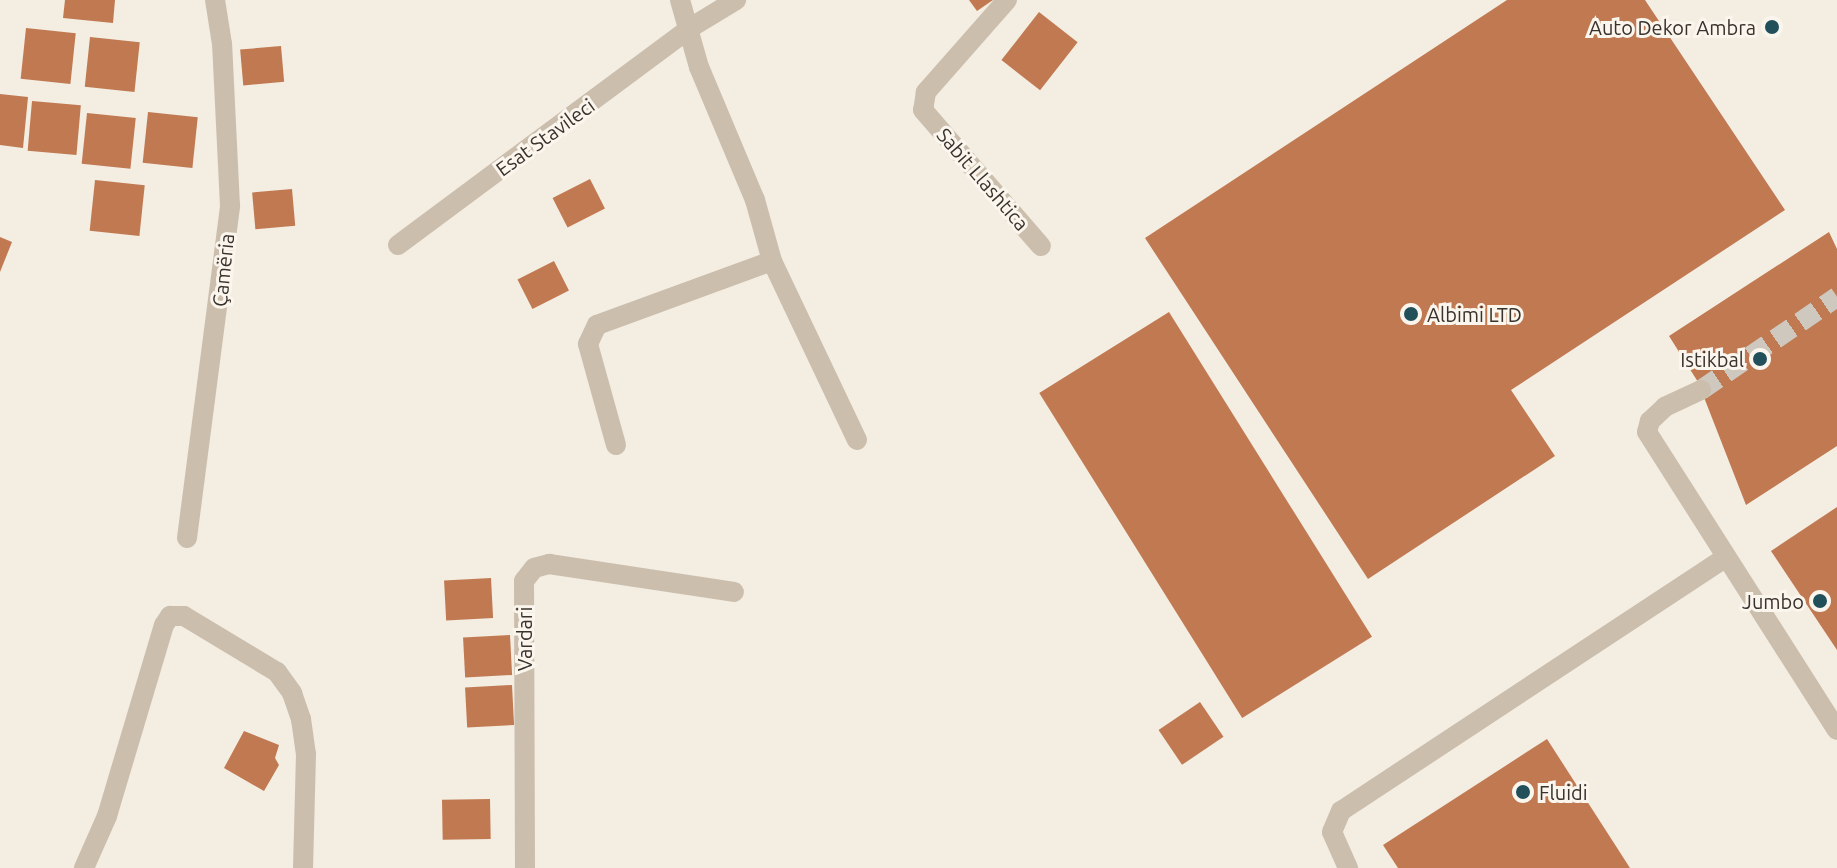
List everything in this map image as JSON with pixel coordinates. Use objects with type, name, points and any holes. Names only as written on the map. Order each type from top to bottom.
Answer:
[{"type":"street","name":"Çamëria","points":[[187,538],[230,206],[222,44],[215,0]]},
{"type":"street","points":[[680,0],[699,67],[755,200],[772,261],[857,440]]},
{"type":"street","name":"Esat Stavileci","points":[[398,245],[690,28],[736,0]]},
{"type":"street","name":"Sabit Llashtica","points":[[1007,0],[926,92],[923,110],[1041,246]]},
{"type":"street","points":[[616,445],[588,344],[597,325],[772,261]]},
{"type":"street","points":[[1701,390],[1665,407],[1650,421],[1647,432],[1837,730]]},
{"type":"street","points":[[1348,868],[1338,853],[1332,832],[1341,811],[1725,558]]},
{"type":"street","name":"Vardari","points":[[525,868],[524,581],[534,568],[549,564],[734,592]]},
{"type":"street","points":[[84,868],[107,816],[164,625],[170,616],[184,616],[277,672],[292,693],[301,719],[306,754],[303,868]]},
{"type":"building","points":[[65,0],[115,0],[113,23],[63,18]]},
{"type":"building","points":[[969,0],[993,0],[977,11]]},
{"type":"building","name":"Albimi LTD","points":[[1507,0],[1645,0],[1785,210],[1511,390],[1555,456],[1368,579],[1145,238]]},
{"type":"building","points":[[1039,12],[1078,42],[1040,90],[1001,60]]},
{"type":"building","points":[[26,28],[76,33],[70,84],[21,79]]},
{"type":"building","points":[[90,37],[140,42],[134,92],[85,87]]},
{"type":"building","points":[[281,46],[284,82],[243,85],[240,50]]},
{"type":"building","points":[[0,94],[28,97],[23,148],[0,145]]},
{"type":"building","points":[[32,101],[81,105],[76,155],[28,151]]},
{"type":"building","points":[[148,112],[198,117],[192,168],[143,163]]},
{"type":"building","points":[[87,113],[136,118],[130,169],[82,164]]},
{"type":"building","points":[[590,179],[605,208],[568,227],[553,198]]},
{"type":"building","points":[[95,180],[145,185],[139,236],[90,231]]},
{"type":"building","points":[[292,189],[295,226],[255,229],[252,192]]},
{"type":"building","name":"Istikbal","points":[[1829,232],[1837,249],[1837,446],[1746,505],[1698,382],[1669,336]]},
{"type":"building","points":[[0,237],[12,242],[0,272]]},
{"type":"building","points":[[554,261],[569,290],[532,309],[517,280]]},
{"type":"building","points":[[1169,312],[1372,637],[1242,718],[1039,393]]},
{"type":"building","name":"Jumbo","points":[[1837,507],[1837,650],[1771,551]]},
{"type":"building","points":[[491,578],[493,618],[446,620],[444,580]]},
{"type":"building","points":[[510,635],[512,675],[465,677],[463,637]]},
{"type":"building","points":[[512,685],[514,725],[467,727],[465,687]]},
{"type":"building","points":[[1200,702],[1223,737],[1182,765],[1159,730]]},
{"type":"building","points":[[244,731],[279,745],[275,758],[279,765],[264,791],[224,768]]},
{"type":"building","name":"Fluidi","points":[[1547,739],[1630,868],[1398,868],[1383,845]]},
{"type":"building","points":[[490,799],[491,839],[443,840],[442,800]]},
{"type":"tunnel","points":[[1701,390],[1837,297]]},
{"type":"place","name":"Auto Dekor Ambra","points":[[1772,27]]},
{"type":"place","name":"Albimi LTD","points":[[1411,314]]},
{"type":"place","name":"Istikbal","points":[[1760,359]]},
{"type":"place","name":"Jumbo","points":[[1820,601]]},
{"type":"place","name":"Fluidi","points":[[1523,792]]}]
